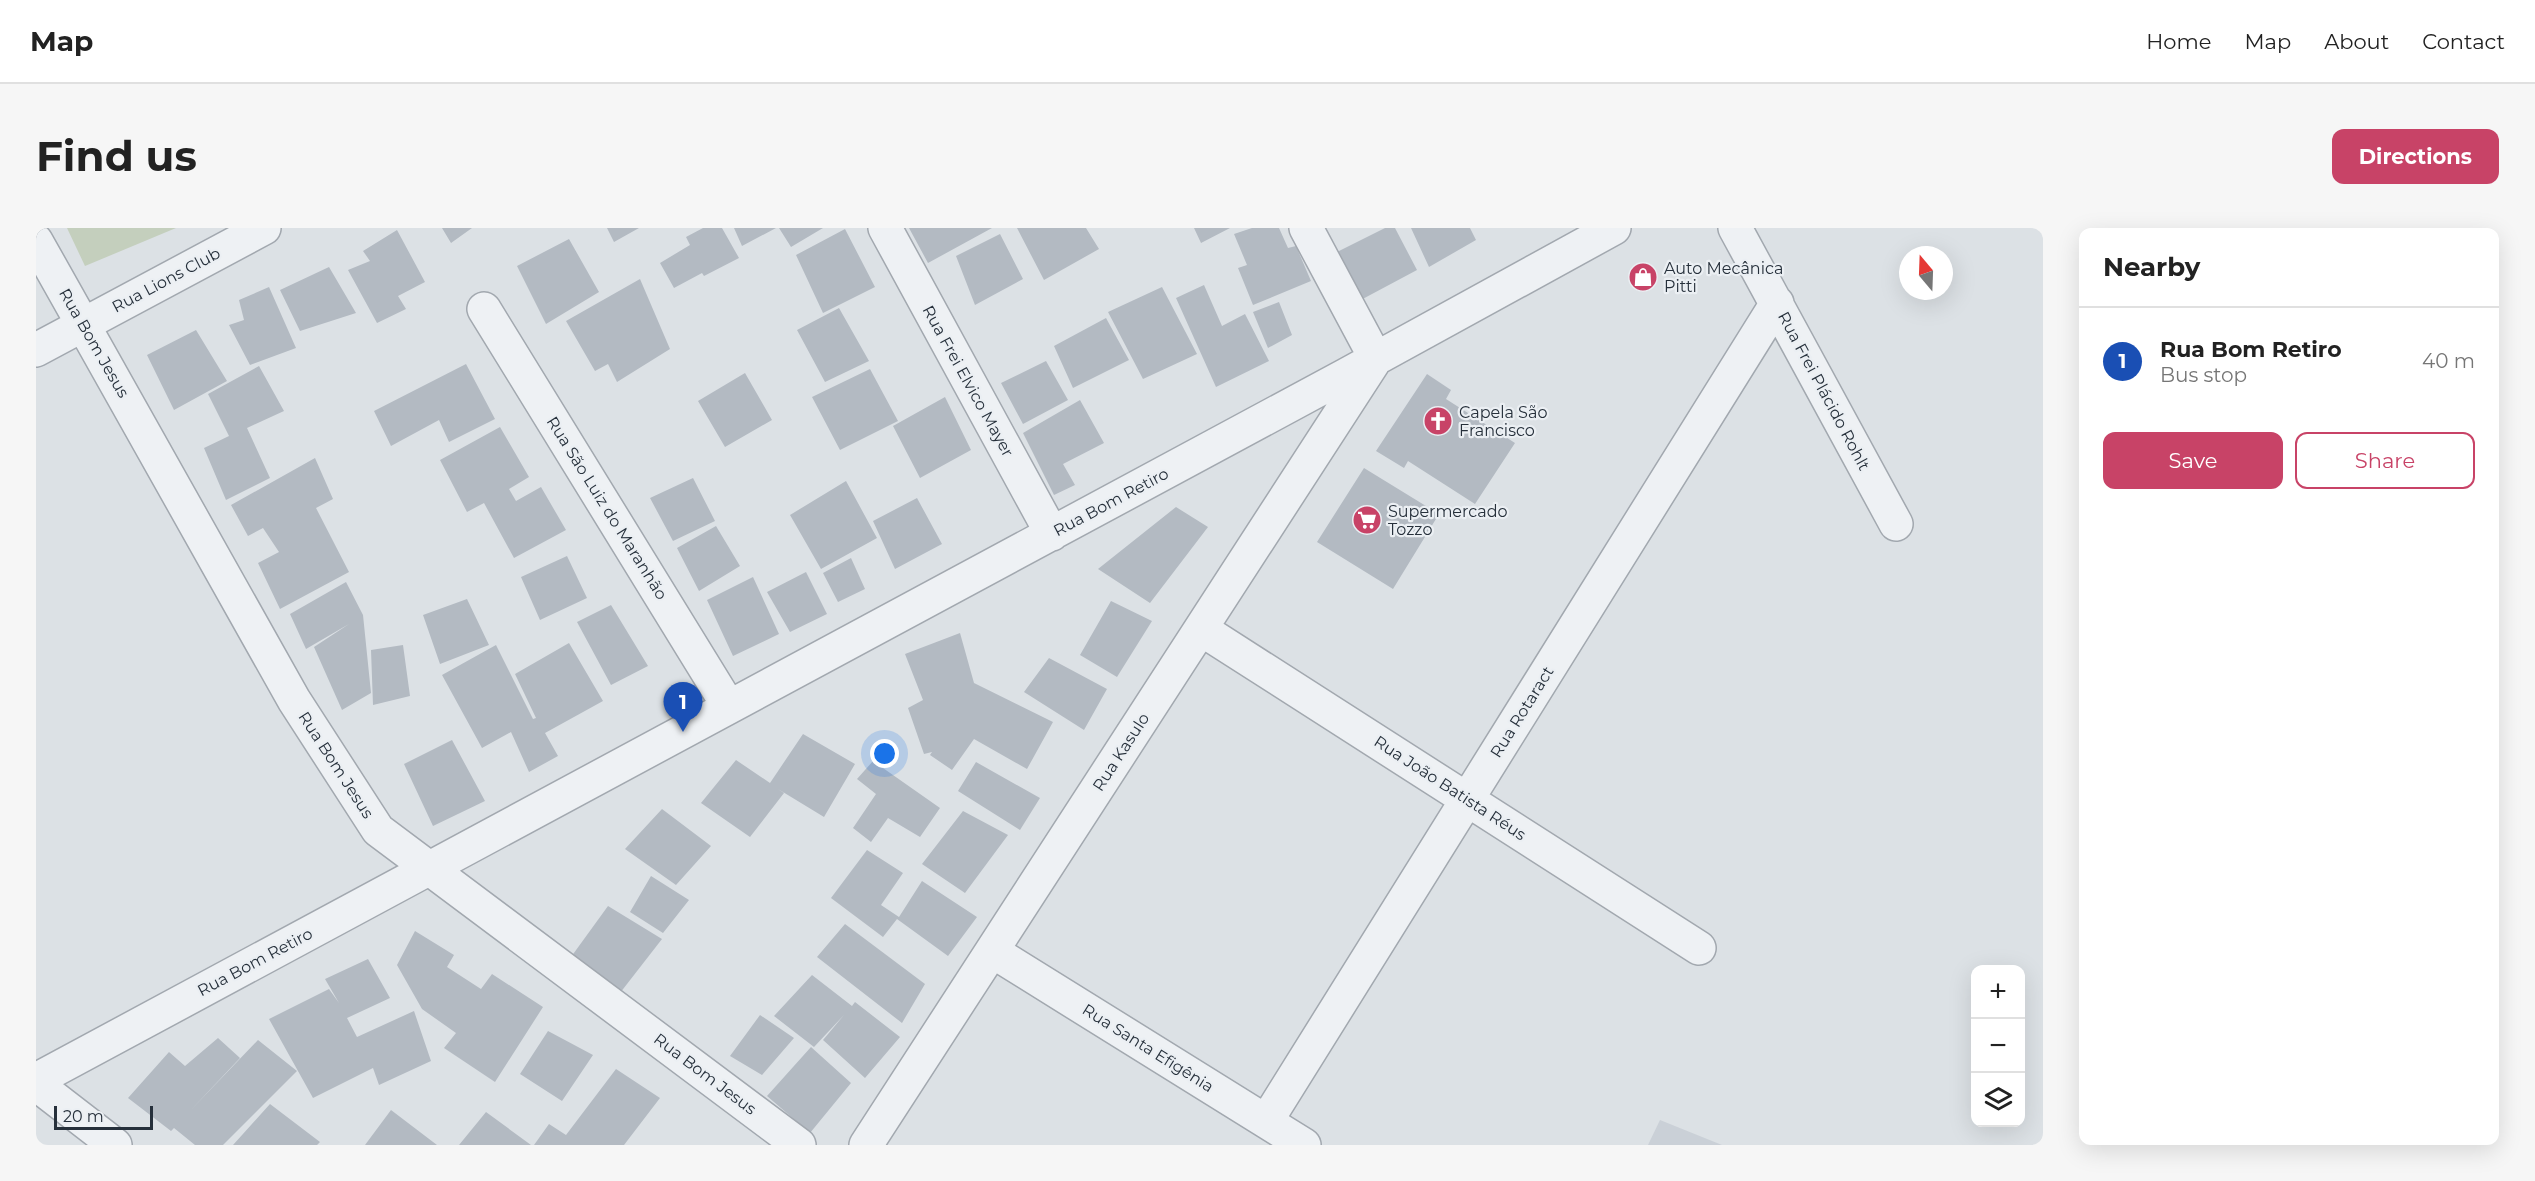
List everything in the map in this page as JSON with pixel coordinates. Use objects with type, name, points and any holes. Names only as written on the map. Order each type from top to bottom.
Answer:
[{"type":"street","name":"Rua Lions Club","points":[[36,350],[264,228]]},
{"type":"street","name":"Rua Frei Elvico Mayer","points":[[885,228],[1052,534]]},
{"type":"street","points":[[1305,228],[1376,359]]},
{"type":"street","name":"Rua Bom Retiro","points":[[36,1080],[1052,534],[1614,228]]},
{"type":"street","name":"Rua Frei Plácido Rohlt","points":[[1735,228],[1896,524]]},
{"type":"street","name":"Rua Bom Jesus","points":[[36,241],[294,700],[378,830],[799,1145]]},
{"type":"street","name":"Rua Rotaract","points":[[1267,1120],[1777,303]]},
{"type":"street","name":"Rua São Luiz do Maranhão","points":[[484,309],[729,706]]},
{"type":"street","name":"Rua Kasulo","points":[[866,1145],[1376,359]]},
{"type":"street","name":"Rua João Batista Réus","points":[[1201,629],[1699,948]]},
{"type":"street","name":"Rua Santa Efigênia","points":[[992,951],[1304,1145]]},
{"type":"street","points":[[36,1084],[115,1145]]},
{"type":"shaded area","points":[[1660,1120],[1722,1145],[1648,1145]]},
{"type":"green space","points":[[67,228],[176,228],[85,266]]},
{"type":"building","points":[[442,228],[472,228],[451,243]]},
{"type":"building","points":[[607,228],[639,228],[614,242]]},
{"type":"building","points":[[703,228],[722,228],[739,258],[704,276],[702,273],[674,288],[660,263],[690,245],[686,237]]},
{"type":"building","points":[[734,228],[776,228],[742,246]]},
{"type":"building","points":[[779,228],[823,228],[791,247]]},
{"type":"building","points":[[909,228],[992,228],[928,263]]},
{"type":"building","points":[[1017,228],[1086,228],[1099,249],[1044,280]]},
{"type":"building","points":[[1194,228],[1230,228],[1201,243]]},
{"type":"building","points":[[1252,228],[1279,228],[1288,248],[1296,246],[1311,281],[1253,305],[1238,268],[1247,265],[1234,234]]},
{"type":"building","points":[[1385,228],[1395,228],[1417,270],[1357,302],[1333,254]]},
{"type":"building","points":[[1411,228],[1470,228],[1476,240],[1429,267]]},
{"type":"building","points":[[845,229],[875,287],[823,313],[796,255]]},
{"type":"building","points":[[397,230],[425,282],[398,296],[406,309],[377,323],[348,270],[370,261],[363,251]]},
{"type":"building","points":[[1000,234],[1023,279],[975,305],[956,256]]},
{"type":"building","points":[[569,239],[599,292],[546,324],[517,266]]},
{"type":"building","points":[[329,267],[356,313],[300,331],[280,290]]},
{"type":"building","points":[[640,279],[670,349],[617,382],[608,364],[595,371],[566,321]]},
{"type":"building","points":[[1204,285],[1222,326],[1245,314],[1269,361],[1216,387],[1176,298]]},
{"type":"building","points":[[269,287],[296,348],[250,365],[229,325],[244,320],[239,300]]},
{"type":"building","points":[[1162,287],[1197,354],[1143,379],[1108,312]]},
{"type":"building","points":[[1279,302],[1292,335],[1268,348],[1253,312]]},
{"type":"building","points":[[839,308],[869,361],[825,382],[797,330]]},
{"type":"building","points":[[1106,318],[1129,360],[1073,388],[1054,346]]},
{"type":"building","points":[[196,330],[227,381],[174,410],[147,355]]},
{"type":"building","points":[[1046,361],[1068,400],[1023,424],[1001,383]]},
{"type":"building","points":[[466,364],[495,419],[449,442],[439,420],[391,446],[374,411]]},
{"type":"building","points":[[259,366],[284,411],[247,428],[270,478],[226,500],[204,448],[229,436],[208,394]]},
{"type":"building","points":[[870,369],[898,421],[840,450],[812,397]]},
{"type":"building","points":[[745,373],[772,420],[725,447],[698,401]]},
{"type":"building","name":"Capela São Francisco","points":[[1427,374],[1451,390],[1446,399],[1515,443],[1475,504],[1408,461],[1404,468],[1376,451]]},
{"type":"building","points":[[945,397],[971,450],[920,478],[893,426]]},
{"type":"building","points":[[1080,400],[1104,443],[1063,464],[1075,485],[1054,495],[1023,433]]},
{"type":"building","points":[[500,427],[529,477],[509,489],[516,501],[541,487],[566,530],[514,558],[484,503],[467,512],[440,460]]},
{"type":"building","points":[[315,458],[333,499],[316,508],[349,572],[280,609],[258,563],[279,552],[263,528],[248,536],[231,505]]},
{"type":"building","points":[[1364,468],[1439,514],[1393,589],[1317,542]]},
{"type":"building","points":[[693,478],[715,521],[673,541],[650,498]]},
{"type":"building","points":[[846,481],[877,538],[821,569],[790,515]]},
{"type":"building","points":[[917,498],[942,544],[895,569],[873,521]]},
{"type":"building","points":[[1176,507],[1208,527],[1150,603],[1098,569]]},
{"type":"building","points":[[716,526],[740,566],[699,591],[677,548]]},
{"type":"building","points":[[567,556],[587,598],[540,620],[521,577]]},
{"type":"building","points":[[851,558],[865,589],[838,602],[823,573]]},
{"type":"building","points":[[806,572],[827,614],[790,632],[767,592]]},
{"type":"building","points":[[753,577],[779,634],[733,656],[707,600]]},
{"type":"building","points":[[346,582],[363,615],[371,693],[342,710],[314,647],[349,624],[306,649],[290,614]]},
{"type":"building","points":[[467,599],[489,645],[440,664],[423,615]]},
{"type":"building","points":[[1111,601],[1152,621],[1117,677],[1080,655]]},
{"type":"building","points":[[611,605],[648,666],[611,685],[577,622]]},
{"type":"building","points":[[960,633],[974,683],[1053,722],[1027,769],[974,739],[952,770],[930,755],[932,752],[924,754],[908,708],[923,700],[905,654]]},
{"type":"building","points":[[569,643],[603,701],[545,733],[558,756],[529,772],[511,732],[482,748],[442,675],[496,645],[533,719],[536,718],[515,674]]},
{"type":"building","points":[[403,645],[410,696],[373,705],[371,650]]},
{"type":"building","points":[[1049,658],[1107,689],[1084,730],[1024,692]]},
{"type":"building","points":[[803,734],[855,764],[824,817],[778,789],[784,793],[750,837],[701,803],[736,760],[770,783]]},
{"type":"building","points":[[452,740],[485,801],[433,826],[404,764]]},
{"type":"building","points":[[873,761],[940,808],[920,837],[888,818],[871,842],[853,828],[876,794],[857,779]]},
{"type":"building","points":[[976,762],[1040,798],[1020,830],[958,791]]},
{"type":"building","points":[[662,809],[711,846],[676,885],[625,849]]},
{"type":"building","points":[[963,811],[1008,835],[965,893],[922,864]]},
{"type":"building","points":[[867,850],[903,873],[881,905],[899,917],[922,881],[977,917],[948,956],[897,919],[883,937],[831,898]]},
{"type":"building","points":[[651,876],[689,900],[663,933],[630,912]]},
{"type":"building","points":[[608,906],[662,939],[620,993],[571,957]]},
{"type":"building","points":[[845,924],[925,984],[902,1023],[817,957]]},
{"type":"building","points":[[415,931],[454,955],[447,967],[481,989],[492,974],[543,1007],[495,1082],[444,1048],[456,1033],[422,1009],[397,965]]},
{"type":"building","points":[[368,959],[390,998],[347,1018],[357,1037],[414,1011],[431,1061],[379,1085],[373,1068],[313,1098],[269,1019],[329,989],[339,1003],[325,979]]},
{"type":"building","points":[[812,975],[852,1006],[855,1002],[900,1037],[865,1078],[823,1040],[844,1015],[814,1047],[774,1016]]},
{"type":"building","points":[[760,1015],[794,1038],[762,1075],[730,1056]]},
{"type":"building","points":[[548,1031],[593,1055],[562,1101],[520,1074]]},
{"type":"building","points":[[218,1038],[240,1058],[188,1113],[258,1040],[297,1071],[223,1145],[195,1145],[174,1128],[171,1131],[128,1098],[169,1052],[185,1066]]},
{"type":"building","points":[[811,1047],[851,1083],[810,1133],[767,1096]]},
{"type":"building","points":[[616,1069],[660,1098],[624,1145],[534,1145],[549,1124],[566,1135]]},
{"type":"building","points":[[270,1104],[320,1142],[317,1145],[233,1145]]},
{"type":"building","points":[[391,1110],[437,1145],[365,1145]]},
{"type":"building","points":[[486,1112],[531,1145],[459,1145]]},
{"type":"place","name":"Auto Mecânica Pitti","points":[[1643,277]]},
{"type":"place","name":"Capela São Francisco","points":[[1438,421]]},
{"type":"place","name":"Supermercado Tozzo","points":[[1367,520]]},
{"type":"place","name":"Rua Bom Retiro","points":[[683,732]]}]
